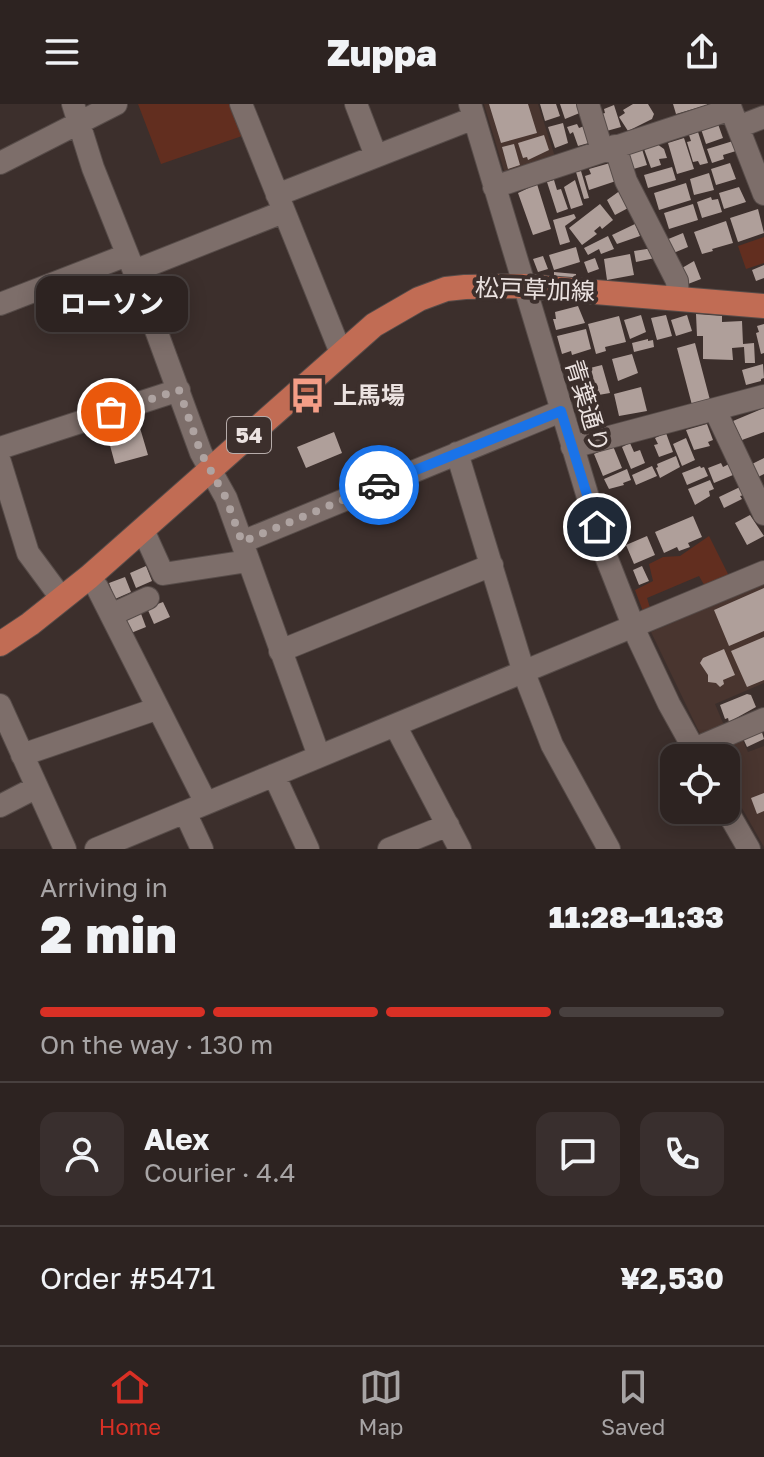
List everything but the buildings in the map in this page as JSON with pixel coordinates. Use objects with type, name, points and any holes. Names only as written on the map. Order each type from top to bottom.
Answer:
[{"type":"main road","name":"松戸草加線","points":[[0,643],[89,577],[374,325],[419,299],[446,289],[523,286],[764,306]]},
{"type":"street","points":[[0,163],[75,113],[116,104]]},
{"type":"street","points":[[241,104],[341,353]]},
{"type":"street","points":[[356,104],[376,156]]},
{"type":"street","points":[[588,104],[677,281],[678,299]]},
{"type":"street","points":[[0,304],[130,263],[280,203],[472,111]]},
{"type":"street","name":"青葉通り","points":[[472,111],[605,554],[633,627],[691,744]]},
{"type":"street","points":[[75,113],[201,453],[226,498],[319,756]]},
{"type":"street","points":[[733,113],[764,194]]},
{"type":"street","points":[[494,187],[609,148],[733,113],[764,117]]},
{"type":"street","points":[[0,448],[179,390]]},
{"type":"street","points":[[572,447],[764,396]]},
{"type":"street","points":[[715,410],[764,514]]},
{"type":"street","points":[[143,530],[163,574],[245,552],[457,453],[561,411]]},
{"type":"street","points":[[457,453],[524,673],[552,745],[609,849]]},
{"type":"street","points":[[0,462],[28,553],[62,599]]},
{"type":"street","points":[[280,651],[492,565]]},
{"type":"street","points":[[96,849],[764,572]]},
{"type":"street","points":[[89,577],[111,615],[156,709],[195,808],[202,849]]},
{"type":"street","points":[[111,615],[148,598]]},
{"type":"street","points":[[0,705],[65,849]]},
{"type":"street","points":[[22,755],[156,709]]},
{"type":"street","points":[[715,744],[764,719]]},
{"type":"street","points":[[395,725],[460,849]]},
{"type":"street","points":[[274,775],[308,849]]},
{"type":"street","points":[[0,806],[35,788]]},
{"type":"street","points":[[735,824],[749,849]]},
{"type":"street","points":[[389,849],[448,825]]},
{"type":"shaded area","points":[[138,104],[233,104],[245,135],[161,164]]},
{"type":"shaded area","points":[[484,104],[538,104],[556,160],[506,177]]},
{"type":"shaded area","points":[[764,237],[764,263],[746,269],[738,246]]},
{"type":"shaded area","points":[[709,536],[730,578],[706,588],[699,576],[647,598],[651,611],[644,614],[635,590],[653,581],[649,564],[663,557],[680,556]]},
{"type":"shaded area","points":[[764,584],[764,683],[715,704],[726,730],[703,740],[651,632]]},
{"type":"shaded area","points":[[740,734],[748,752],[764,746],[764,847],[740,805],[740,744],[717,744]]},
{"type":"way so far","points":[[111,412],[179,390],[201,453],[226,498],[242,542],[379,485]]},
{"type":"place","name":"上馬場","points":[[307,396]]},
{"type":"place","name":"ローソン","points":[[111,412]]},
{"type":"route","points":[[379,485],[561,411],[597,527]]}]
